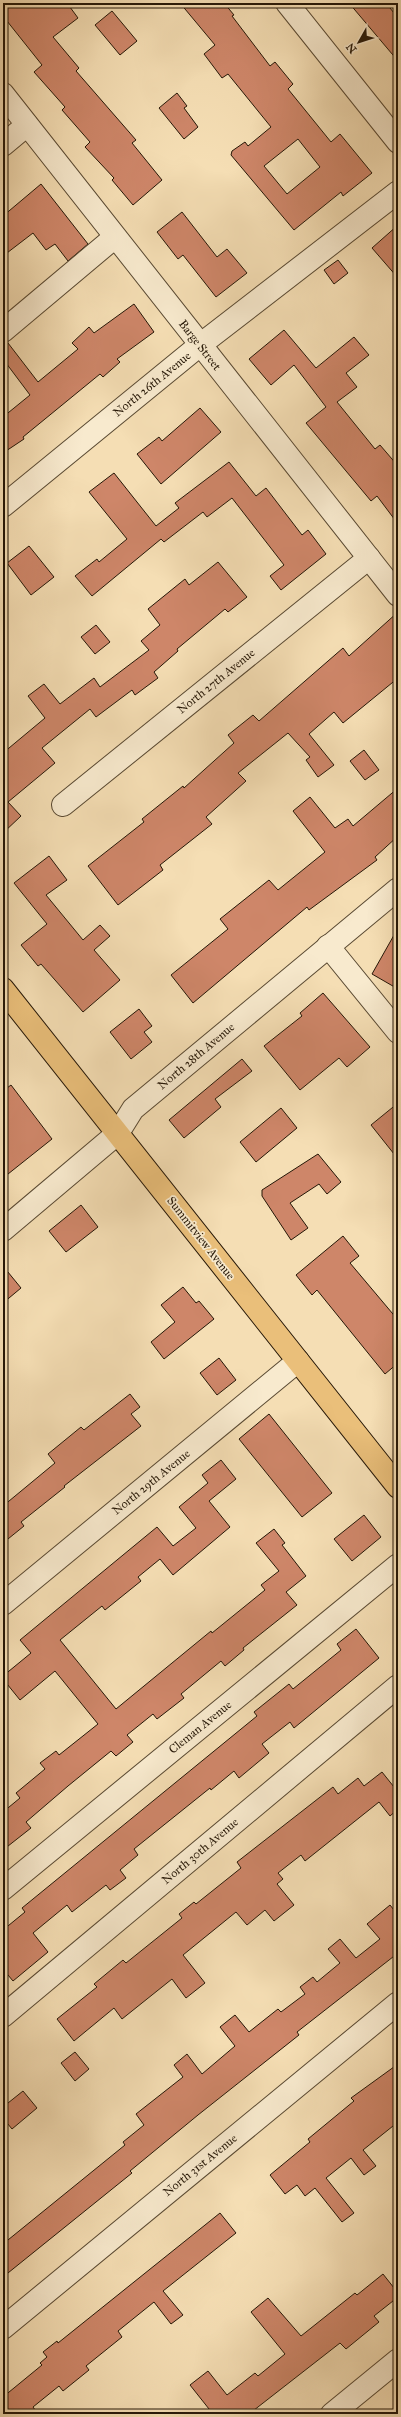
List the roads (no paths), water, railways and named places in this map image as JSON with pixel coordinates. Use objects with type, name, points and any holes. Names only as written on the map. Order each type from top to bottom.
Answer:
[{"type":"main road","name":"Summitview Avenue","points":[[3,989],[398,1487]]},
{"type":"street","points":[[287,3],[398,142]]},
{"type":"street","name":"Barge Street","points":[[3,94],[398,595]]},
{"type":"street","points":[[3,145],[27,125]]},
{"type":"street","name":"North 26th Avenue","points":[[3,506],[200,345],[398,192]]},
{"type":"street","points":[[3,331],[115,237]]},
{"type":"street","name":"North 27th Avenue","points":[[64,804],[369,558]]},
{"type":"street","name":"North 28th Avenue","points":[[3,1230],[118,1133],[133,1109],[398,889]]},
{"type":"street","points":[[328,946],[398,1032]]},
{"type":"street","name":"North 29th Avenue","points":[[3,1604],[298,1361]]},
{"type":"street","name":"Cleman Avenue","points":[[3,1889],[398,1565]]},
{"type":"street","name":"North 30th Avenue","points":[[3,2016],[398,1686]]},
{"type":"street","name":"North 31st Avenue","points":[[3,2328],[398,2003]]},
{"type":"street","points":[[332,2414],[398,2360]]}]
